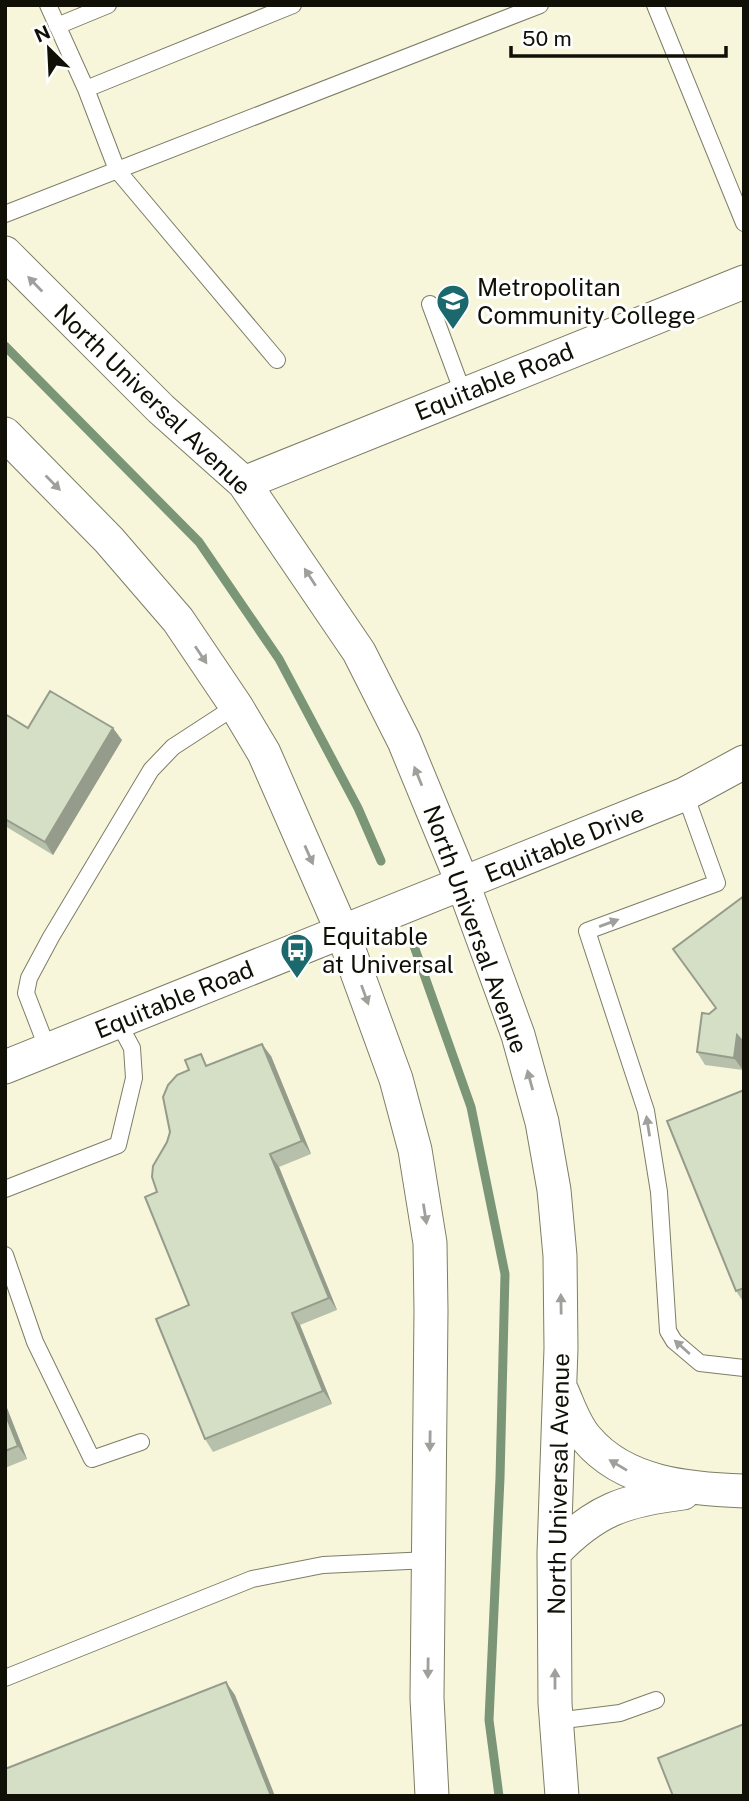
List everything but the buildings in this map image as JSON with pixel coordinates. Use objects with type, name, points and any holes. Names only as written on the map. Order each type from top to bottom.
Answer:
[{"type":"street","name":"North Universal Avenue","points":[[5,253],[162,409],[244,483],[359,652],[404,741],[463,884],[518,1035],[542,1122],[554,1190],[560,1256],[560,1386],[554,1553],[556,1721],[562,1796]]},
{"type":"street","name":"Equitable Road","points":[[244,483],[744,282]]},
{"type":"street","points":[[6,436],[109,540],[178,620],[236,706],[264,753],[342,931],[396,1079],[415,1150],[430,1243],[428,1698],[432,1796]]},
{"type":"street","name":"Equitable Drive","points":[[342,931],[685,794],[744,762]]},
{"type":"street","name":"Equitable Road","points":[[5,1067],[342,931]]},
{"type":"street","points":[[560,1386],[574,1419],[586,1438],[605,1457],[626,1471],[706,1490]]},
{"type":"street","points":[[554,1553],[576,1530],[598,1516],[644,1498],[706,1490],[744,1491]]},
{"type":"lane","points":[[48,5],[86,89],[117,170],[277,360]]},
{"type":"lane","points":[[57,26],[108,5]]},
{"type":"lane","points":[[86,89],[293,5]]},
{"type":"lane","points":[[5,214],[498,13],[540,5]]},
{"type":"lane","points":[[654,5],[744,223]]},
{"type":"lane","points":[[430,304],[463,393]]},
{"type":"lane","points":[[48,1051],[26,993],[29,978],[51,937],[151,770],[173,747],[236,706]]},
{"type":"lane","points":[[685,794],[717,883],[587,931],[646,1111],[659,1192],[668,1331],[674,1340],[700,1363],[744,1368]]},
{"type":"lane","points":[[5,1189],[118,1145],[134,1078],[132,1048],[118,1022]]},
{"type":"lane","points":[[5,1255],[35,1342],[92,1459],[141,1442]]},
{"type":"lane","points":[[5,1678],[252,1579],[323,1565],[429,1560]]},
{"type":"lane","points":[[556,1721],[620,1713],[656,1700]]},
{"type":"waterway","points":[[5,346],[199,542],[279,659],[358,808],[381,861]]},
{"type":"waterway","points":[[414,946],[471,1107],[505,1274],[500,1478],[489,1720],[499,1796]]},
{"type":"place","name":"Metropolitan Community College","points":[[453,331]]},
{"type":"place","name":"Equitable at Universal","points":[[297,980]]}]
